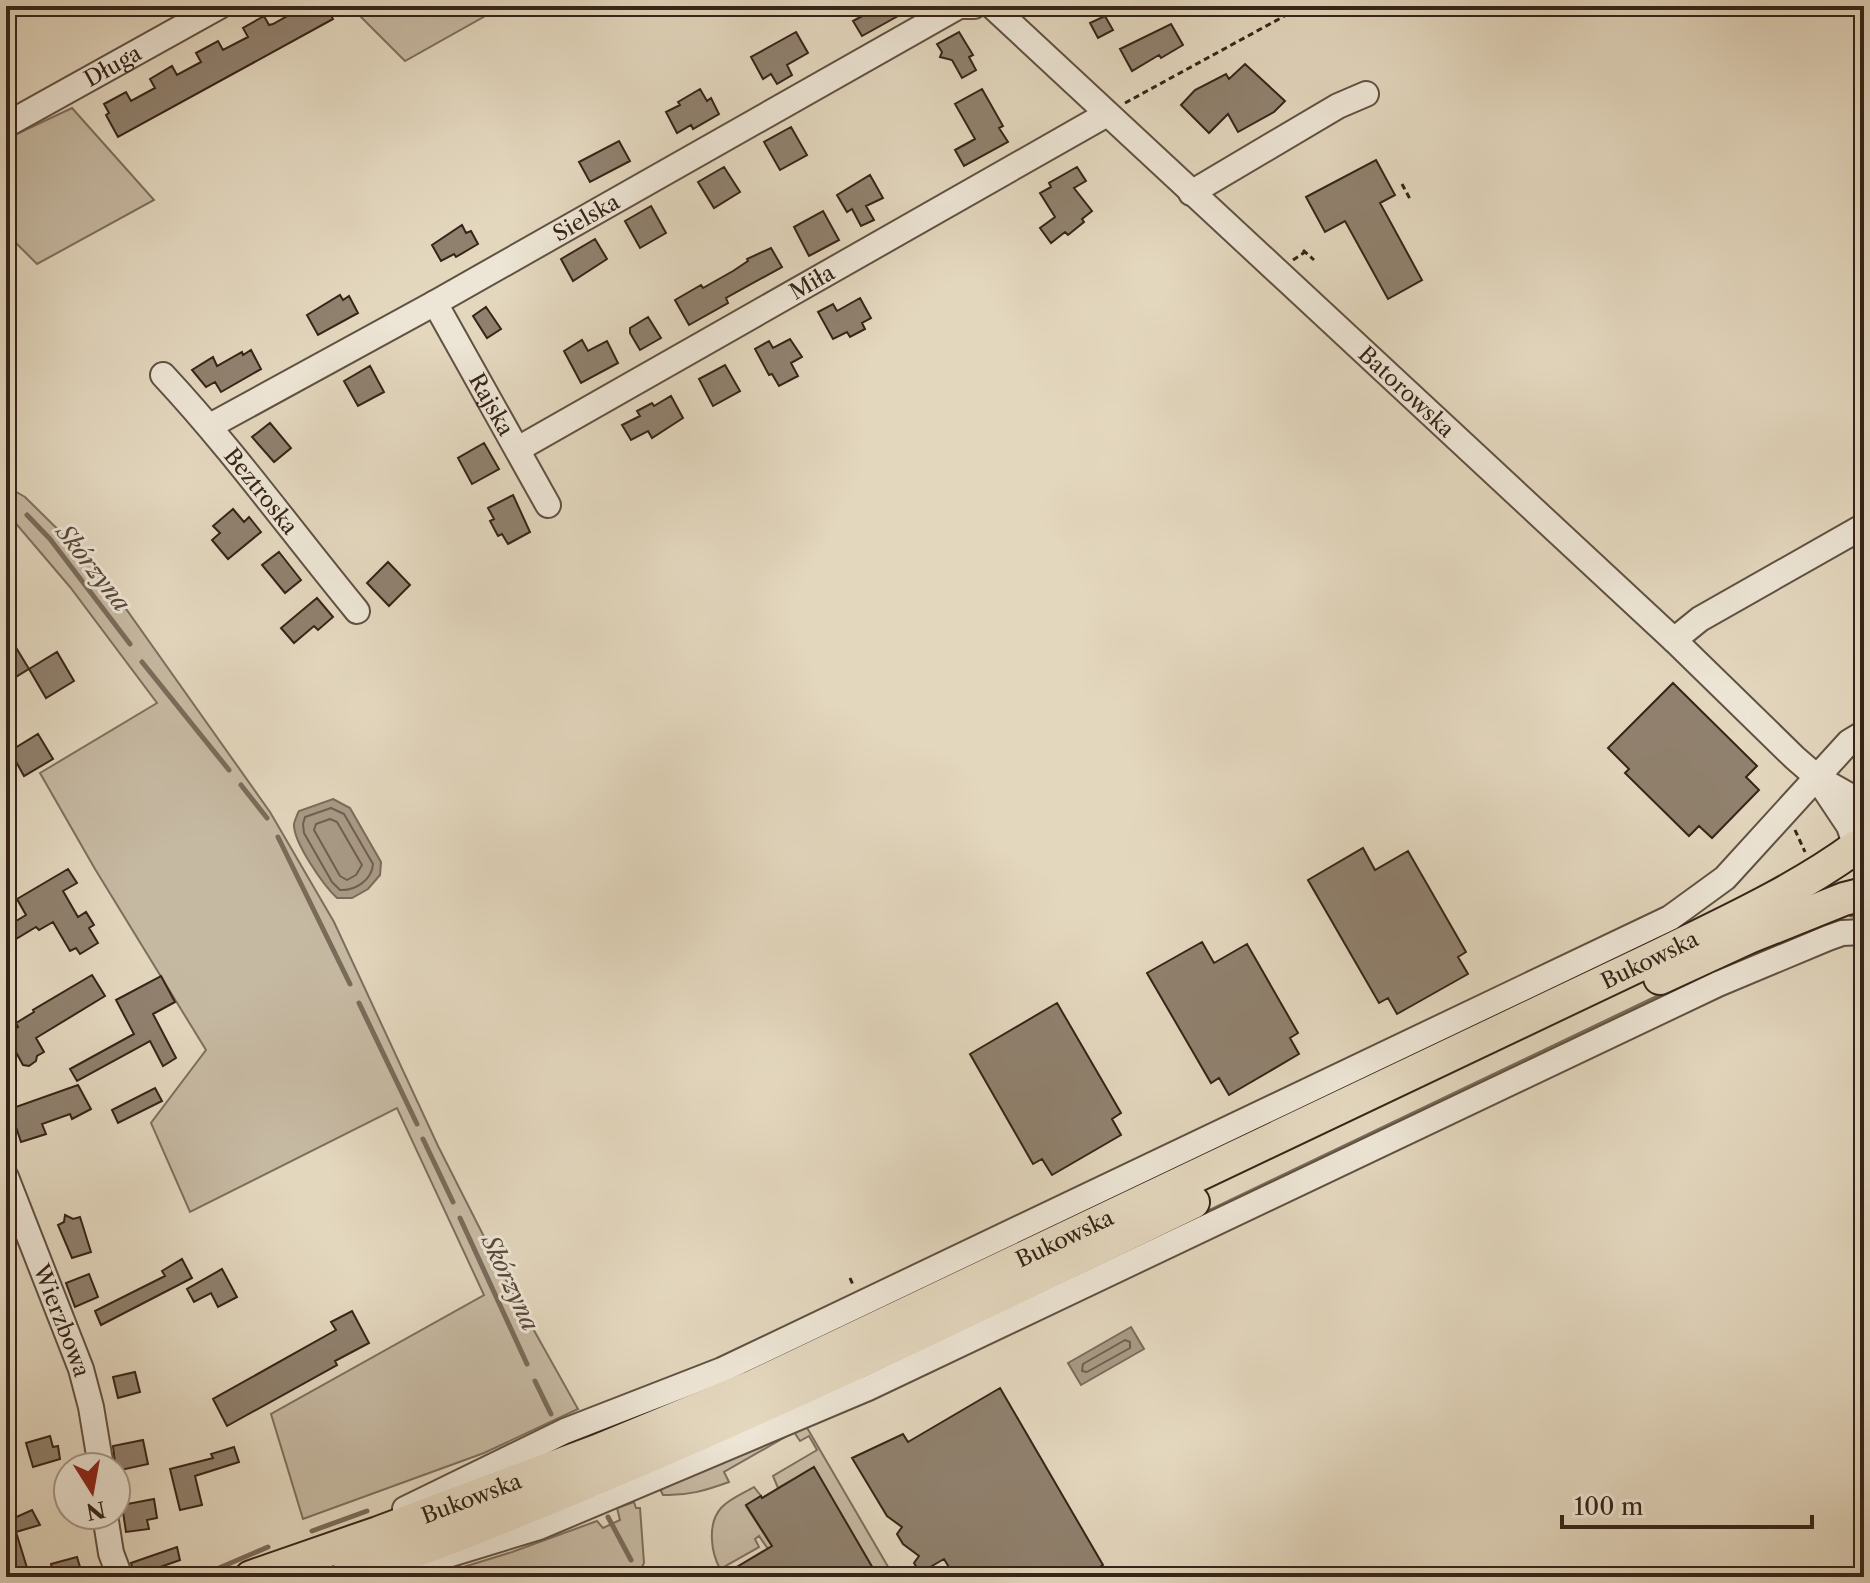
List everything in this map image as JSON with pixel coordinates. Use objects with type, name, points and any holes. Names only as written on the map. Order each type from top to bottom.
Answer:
[{"type":"main road","points":[[1860,838],[1856,859],[1864,886]]},
{"type":"main road","name":"Bukowska","points":[[251,1577],[378,1533],[640,1434],[754,1386],[1658,956],[1782,892],[1860,838]]},
{"type":"main road","name":"Bukowska","points":[[347,1577],[602,1476],[801,1390],[1735,943],[1844,899],[1864,894]]},
{"type":"street","name":"Długa","points":[[6,125],[220,6]]},
{"type":"street","name":"Sielska","points":[[210,426],[435,303],[959,6],[974,6]]},
{"type":"street","name":"Batorowska","points":[[992,6],[1674,640],[1818,778],[1860,838]]},
{"type":"street","points":[[1191,193],[1338,106],[1366,94]]},
{"type":"street","name":"Miła","points":[[518,449],[1107,114]]},
{"type":"street","name":"Rajska","points":[[435,303],[548,505]]},
{"type":"street","name":"Beztroska","points":[[163,375],[210,426],[357,611]]},
{"type":"street","points":[[1674,640],[1700,619],[1864,526]]},
{"type":"street","points":[[378,1533],[388,1518],[515,1454],[722,1370],[1670,918],[1725,878],[1849,742],[1864,733]]},
{"type":"street","name":"Batorowska","points":[[1818,778],[1864,804]]},
{"type":"street","points":[[347,1577],[388,1574],[539,1527],[868,1388],[1718,984],[1842,933],[1864,932]]},
{"type":"street","name":"Wierzbowa","points":[[6,1177],[81,1369],[98,1451]]},
{"type":"street","points":[[106,1531],[109,1565],[120,1577]]},
{"type":"path","points":[[1107,114],[1290,13]]},
{"type":"path","points":[[1402,184],[1410,199]]},
{"type":"path","points":[[1303,250],[1314,260]]},
{"type":"path","points":[[1790,819],[1811,863]]},
{"type":"shaded area","points":[[350,6],[503,6],[405,61]]},
{"type":"shaded area","points":[[72,108],[154,200],[37,264],[6,233],[6,139]]},
{"type":"shaded area","points":[[6,486],[25,497],[97,568],[270,812],[334,922],[438,1146],[508,1284],[578,1409],[484,1453],[303,1519],[271,1414],[484,1295],[397,1108],[190,1212],[151,1123],[206,1050],[40,773],[157,703],[70,587],[6,512]]},
{"type":"shaded area","points":[[806,1426],[894,1577],[878,1577],[814,1468],[778,1488],[773,1476],[817,1450],[809,1436],[800,1441],[794,1432],[724,1472],[729,1482],[689,1493],[663,1495],[661,1491],[664,1486]]},
{"type":"shaded area","points":[[754,1487],[761,1496],[746,1506],[772,1546],[768,1549],[759,1536],[755,1539],[759,1547],[720,1569],[714,1555],[714,1522],[721,1508]]},
{"type":"shaded area","points":[[634,1502],[636,1508],[640,1508],[644,1563],[637,1577],[431,1577],[597,1521],[603,1528],[620,1520],[617,1508]]},
{"type":"water","points":[[333,799],[350,808],[381,862],[380,875],[368,889],[352,898],[337,898],[331,892],[310,863],[295,832],[294,824],[299,811]]},
{"type":"water","points":[[1131,1327],[1144,1349],[1081,1385],[1068,1363]]},
{"type":"building","points":[[294,6],[326,6],[333,19],[118,137],[106,115],[109,113],[104,104],[126,92],[131,101],[155,88],[150,79],[172,66],[177,75],[201,62],[196,53],[218,41],[223,50],[248,37],[243,28],[264,16],[269,25],[273,24],[296,11]]},
{"type":"building","points":[[881,6],[916,6],[862,36],[853,21]]},
{"type":"building","points":[[1105,16],[1113,30],[1098,38],[1090,23]]},
{"type":"building","points":[[1171,24],[1183,45],[1132,71],[1120,49]]},
{"type":"building","points":[[796,32],[808,53],[787,65],[792,75],[777,84],[771,74],[763,79],[751,57]]},
{"type":"building","points":[[959,32],[973,55],[969,57],[976,70],[962,78],[952,60],[940,57],[942,52],[937,44]]},
{"type":"building","points":[[1245,64],[1285,101],[1274,112],[1238,132],[1228,114],[1209,133],[1181,105],[1195,90],[1226,74],[1229,79]]},
{"type":"building","points":[[700,89],[707,101],[711,98],[719,114],[693,129],[691,125],[677,133],[666,112]]},
{"type":"building","points":[[982,89],[1003,126],[999,128],[1008,142],[964,166],[955,150],[975,139],[955,104]]},
{"type":"building","points":[[791,127],[807,155],[780,170],[764,142]]},
{"type":"building","points":[[619,141],[630,161],[590,182],[579,162]]},
{"type":"building","points":[[1376,160],[1395,195],[1380,203],[1422,280],[1388,299],[1345,221],[1325,232],[1306,197]]},
{"type":"building","points":[[724,167],[740,192],[714,208],[698,182]]},
{"type":"building","points":[[1077,167],[1086,181],[1074,188],[1092,211],[1068,235],[1065,232],[1051,243],[1040,228],[1055,217],[1040,193],[1051,187],[1049,183]]},
{"type":"building","points":[[870,175],[883,198],[866,206],[874,220],[861,226],[852,209],[847,212],[837,195]]},
{"type":"building","points":[[651,206],[666,233],[640,248],[625,221]]},
{"type":"building","points":[[823,211],[839,240],[809,256],[794,227]]},
{"type":"building","points":[[462,225],[466,233],[471,231],[478,244],[456,257],[454,254],[441,261],[432,245]]},
{"type":"building","points":[[595,239],[607,259],[573,281],[561,259]]},
{"type":"building","points":[[771,248],[782,267],[726,298],[728,303],[689,325],[675,300],[701,285],[703,288],[747,259]]},
{"type":"building","points":[[340,295],[343,300],[349,296],[358,313],[318,335],[307,315]]},
{"type":"building","points":[[860,298],[871,318],[862,323],[865,329],[850,337],[847,332],[833,339],[818,312],[833,304],[837,311]]},
{"type":"building","points":[[486,307],[501,329],[487,338],[473,316]]},
{"type":"building","points":[[648,317],[661,338],[640,350],[630,328]]},
{"type":"building","points":[[790,339],[802,357],[791,363],[798,376],[779,386],[772,374],[769,375],[755,349],[769,341],[773,348]]},
{"type":"building","points":[[582,340],[588,351],[607,341],[618,363],[581,383],[564,351]]},
{"type":"building","points":[[251,350],[261,369],[221,392],[215,382],[206,387],[192,370],[213,357],[217,366]]},
{"type":"building","points":[[725,365],[740,391],[713,406],[699,379]]},
{"type":"building","points":[[370,366],[384,392],[358,406],[344,381]]},
{"type":"building","points":[[671,396],[683,418],[652,438],[648,431],[631,440],[622,425],[640,416],[637,411]]},
{"type":"building","points":[[270,423],[291,448],[274,462],[252,437]]},
{"type":"building","points":[[484,443],[499,469],[472,484],[458,458]]},
{"type":"building","points":[[513,495],[530,532],[508,544],[502,534],[498,536],[490,521],[494,519],[488,508]]},
{"type":"building","points":[[233,509],[244,522],[249,517],[261,532],[228,559],[212,540],[220,533],[213,526]]},
{"type":"building","points":[[279,552],[301,580],[285,593],[262,565]]},
{"type":"building","points":[[388,562],[410,585],[389,606],[367,583]]},
{"type":"building","points":[[317,598],[333,617],[318,630],[314,626],[294,643],[281,628]]},
{"type":"building","points":[[6,631],[29,669],[14,678],[6,664]]},
{"type":"building","points":[[57,652],[74,681],[46,698],[29,669]]},
{"type":"building","points":[[1673,683],[1757,766],[1746,777],[1759,790],[1712,838],[1699,826],[1689,836],[1625,773],[1629,769],[1608,748]]},
{"type":"building","points":[[38,734],[53,759],[24,776],[10,751]]},
{"type":"building","points":[[1363,848],[1375,870],[1408,851],[1466,952],[1458,957],[1468,974],[1397,1014],[1388,998],[1379,1003],[1308,880]]},
{"type":"building","points":[[68,869],[77,883],[63,891],[78,917],[86,912],[94,925],[89,928],[98,943],[80,954],[76,948],[70,951],[53,922],[39,930],[36,927],[6,945],[6,927],[26,915],[17,899]]},
{"type":"building","points":[[1202,942],[1214,963],[1247,944],[1298,1033],[1290,1038],[1299,1054],[1229,1095],[1219,1078],[1211,1083],[1147,973]]},
{"type":"building","points":[[92,975],[105,996],[36,1038],[44,1052],[29,1066],[23,1065],[6,1034],[18,1027],[16,1023],[33,1010]]},
{"type":"building","points":[[161,976],[175,1002],[153,1014],[176,1058],[163,1066],[150,1041],[77,1081],[70,1069],[134,1034],[116,1000]]},
{"type":"building","points":[[1057,1003],[1121,1113],[1112,1119],[1121,1135],[1052,1175],[1042,1159],[1033,1164],[970,1054]]},
{"type":"building","points":[[78,1085],[91,1109],[72,1119],[70,1114],[42,1124],[46,1134],[21,1142],[10,1109]]},
{"type":"building","points":[[155,1088],[162,1101],[118,1123],[112,1110]]},
{"type":"building","points":[[65,1215],[73,1219],[80,1217],[91,1252],[72,1258],[58,1225],[64,1222]]},
{"type":"building","points":[[182,1259],[192,1278],[101,1325],[95,1311],[165,1276],[162,1271]]},
{"type":"building","points":[[222,1269],[237,1297],[218,1307],[211,1293],[194,1302],[187,1289]]},
{"type":"building","points":[[89,1274],[98,1297],[75,1307],[66,1283]]},
{"type":"building","points":[[352,1311],[369,1343],[335,1361],[337,1365],[227,1426],[213,1399],[336,1330],[331,1322]]},
{"type":"building","points":[[135,1372],[140,1392],[118,1398],[113,1377]]},
{"type":"building","points":[[1000,1388],[1103,1565],[1082,1577],[955,1577],[944,1559],[920,1573],[914,1563],[919,1556],[903,1544],[897,1534],[902,1527],[887,1516],[852,1458],[903,1434],[908,1442]]},
{"type":"building","points":[[50,1436],[53,1447],[58,1446],[59,1451],[52,1451],[52,1461],[33,1467],[26,1443]]},
{"type":"building","points":[[143,1440],[148,1464],[132,1468],[132,1451],[114,1451],[113,1446]]},
{"type":"building","points":[[234,1447],[239,1462],[195,1476],[202,1505],[180,1510],[170,1469],[213,1458],[211,1454]]},
{"type":"building","points":[[814,1467],[878,1577],[720,1577],[772,1546],[746,1505]]},
{"type":"building","points":[[154,1499],[157,1518],[147,1520],[149,1529],[126,1532],[132,1531],[132,1503]]},
{"type":"building","points":[[6,1509],[9,1509],[12,1519],[32,1510],[40,1525],[16,1532],[28,1571],[8,1577]]},
{"type":"building","points":[[177,1547],[180,1560],[135,1576],[131,1563]]},
{"type":"building","points":[[77,1557],[83,1577],[54,1577],[51,1564]]},
{"type":"waterway","name":"Skórzyna","points":[[6,496],[14,501]]},
{"type":"waterway","name":"Skórzyna","points":[[27,515],[50,539],[130,644]]},
{"type":"waterway","name":"Skórzyna","points":[[142,662],[229,770]]},
{"type":"waterway","name":"Skórzyna","points":[[241,785],[267,818]]},
{"type":"waterway","name":"Skórzyna","points":[[278,837],[350,984]]},
{"type":"waterway","points":[[1851,915],[1864,914]]},
{"type":"waterway","points":[[1726,965],[1798,934]]},
{"type":"waterway","points":[[1196,1218],[1685,984]]},
{"type":"waterway","name":"Skórzyna","points":[[359,1003],[417,1124]]},
{"type":"waterway","points":[[1011,1246],[1248,1133]]},
{"type":"waterway","name":"Skórzyna","points":[[423,1139],[453,1202]]},
{"type":"waterway","name":"Skórzyna","points":[[460,1218],[527,1364]]},
{"type":"waterway","points":[[802,1345],[833,1331]]},
{"type":"waterway","name":"Skórzyna","points":[[535,1381],[551,1414]]},
{"type":"waterway","points":[[312,1531],[367,1511]]},
{"type":"waterway","name":"Skórzyna","points":[[608,1517],[631,1560]]},
{"type":"waterway","points":[[198,1577],[268,1547]]}]
